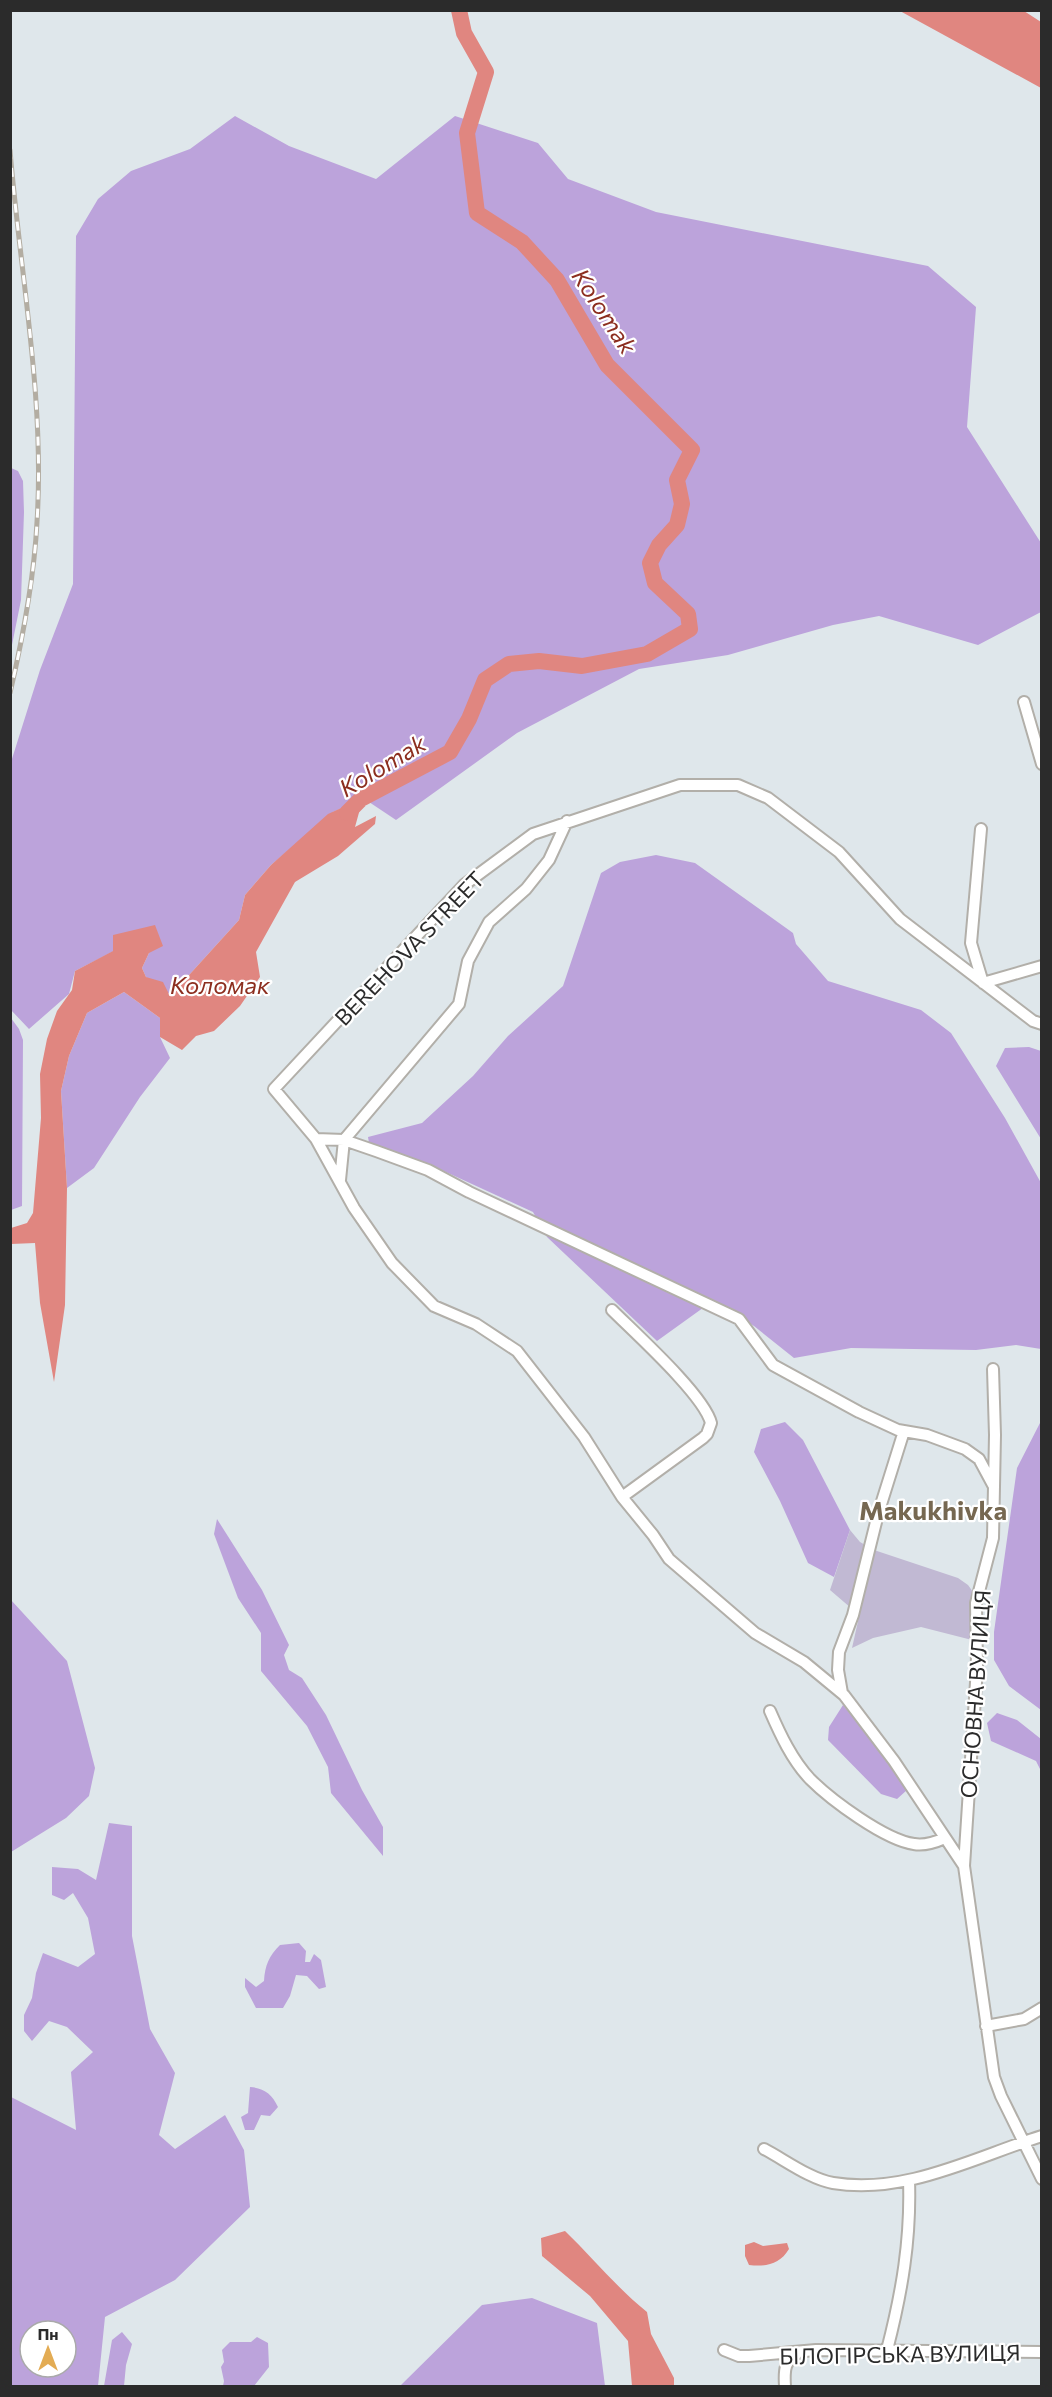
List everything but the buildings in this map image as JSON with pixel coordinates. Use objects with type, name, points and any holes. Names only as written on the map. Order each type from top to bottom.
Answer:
[{"type":"street","points":[[1024,702],[1041,764]]},
{"type":"street","name":"BEREHOVA STREET","points":[[316,1139],[274,1089],[464,885],[533,834],[567,821],[680,786],[738,785],[768,798],[839,852],[900,919],[1033,1021],[1041,1024]]},
{"type":"street","points":[[340,1180],[344,1140],[459,1004],[468,961],[489,922],[526,889],[549,860],[567,821]]},
{"type":"street","points":[[981,829],[971,943],[983,983],[1041,966]]},
{"type":"street","points":[[316,1139],[344,1140],[428,1170],[468,1192],[739,1319],[773,1365],[859,1412],[904,1431],[927,1435],[965,1449],[979,1460],[995,1488]]},
{"type":"street","points":[[316,1139],[360,1217],[392,1263],[434,1306],[476,1324],[517,1351],[584,1437],[622,1497],[669,1559],[755,1633],[804,1662],[842,1693],[894,1761],[964,1866],[994,2077],[1041,2179]]},
{"type":"street","points":[[612,1310],[679,1378],[704,1408],[711,1424],[703,1438],[622,1497]]},
{"type":"street","name":"ОСНОВНА ВУЛИЦЯ","points":[[964,1866],[977,1667],[976,1603],[993,1538],[995,1488],[993,1369]]},
{"type":"street","points":[[842,1693],[838,1670],[839,1652],[853,1615],[878,1514],[904,1431]]},
{"type":"street","points":[[770,1711],[797,1762],[810,1779],[844,1807],[873,1827],[904,1842],[925,1844],[945,1838]]},
{"type":"street","points":[[986,2026],[1024,2019],[1041,2008]]},
{"type":"street","points":[[764,2148],[816,2177],[833,2183],[864,2184],[909,2180],[957,2166],[1041,2136]]},
{"type":"street","points":[[887,2350],[908,2251],[909,2180]]},
{"type":"street","name":"БІЛОГІРСЬКА ВУЛИЦЯ","points":[[724,2350],[739,2356],[800,2351],[1041,2352]]},
{"type":"street","points":[[785,2386],[785,2365],[789,2358],[800,2351]]},
{"type":"shaded area","points":[[235,116],[289,146],[376,179],[455,116],[538,143],[568,179],[656,212],[928,266],[976,307],[967,427],[1041,543],[1041,612],[978,645],[879,616],[833,625],[728,655],[639,669],[517,733],[396,820],[363,798],[333,812],[271,865],[245,895],[239,920],[170,996],[146,977],[142,968],[149,953],[114,951],[75,971],[69,994],[29,1029],[11,1010],[11,762],[40,670],[73,584],[76,236],[98,199],[131,171],[190,149]]},
{"type":"shaded area","points":[[11,468],[18,471],[23,481],[24,512],[21,600],[11,650]]},
{"type":"shaded area","points":[[656,855],[695,863],[793,933],[796,944],[828,981],[921,1010],[951,1033],[1005,1118],[1041,1183],[1041,1349],[1016,1345],[976,1350],[851,1348],[794,1358],[754,1326],[714,1300],[657,1341],[547,1237],[533,1212],[435,1167],[371,1155],[368,1137],[422,1123],[473,1076],[508,1036],[563,986],[601,873],[620,862]]},
{"type":"shaded area","points":[[124,992],[160,1018],[160,1037],[170,1058],[140,1097],[94,1168],[67,1188],[61,1091],[69,1056],[87,1013]]},
{"type":"shaded area","points":[[11,1018],[23,1040],[22,1206],[11,1210]]},
{"type":"shaded area","points":[[1029,1047],[1041,1051],[1041,1139],[996,1066],[1005,1048]]},
{"type":"shaded area","points":[[1041,1421],[1041,1710],[1009,1686],[994,1660],[994,1632],[1017,1468]]},
{"type":"shaded area","points":[[785,1422],[803,1440],[850,1530],[834,1577],[808,1563],[780,1501],[754,1452],[761,1429]]},
{"type":"shaded area","points":[[217,1519],[262,1590],[289,1645],[284,1655],[289,1670],[302,1678],[326,1715],[362,1790],[383,1827],[383,1856],[331,1793],[328,1767],[307,1726],[261,1671],[261,1633],[238,1598],[214,1534]]},
{"type":"shaded area","points":[[850,1530],[860,1542],[867,1546],[851,1608],[830,1590]]},
{"type":"shaded area","points":[[874,1550],[958,1578],[968,1585],[973,1592],[972,1640],[921,1627],[873,1638],[852,1648]]},
{"type":"shaded area","points":[[11,1600],[67,1661],[95,1768],[89,1796],[66,1818],[11,1852]]},
{"type":"shaded area","points":[[843,1705],[876,1745],[907,1790],[897,1799],[881,1794],[828,1740],[829,1727]]},
{"type":"shaded area","points":[[997,1713],[1017,1720],[1041,1739],[1041,1771],[1036,1761],[991,1741],[987,1723]]},
{"type":"shaded area","points":[[109,1823],[132,1826],[132,1936],[150,2029],[175,2073],[159,2135],[175,2149],[225,2115],[244,2150],[250,2207],[175,2280],[105,2317],[98,2386],[11,2386],[11,2097],[76,2130],[71,2072],[93,2052],[67,2027],[49,2021],[32,2041],[24,2031],[24,2015],[32,1998],[36,1973],[43,1953],[78,1967],[95,1954],[88,1918],[73,1893],[64,1900],[52,1895],[52,1867],[78,1869],[96,1880]]},
{"type":"shaded area","points":[[299,1943],[306,1951],[305,1962],[310,1962],[314,1954],[321,1960],[326,1987],[319,1989],[307,1976],[296,1975],[290,1996],[283,2008],[256,2008],[245,1987],[245,1978],[256,1987],[264,1981],[268,1961],[280,1945]]},
{"type":"shaded area","points":[[250,2087],[267,2092],[278,2107],[270,2116],[261,2115],[254,2130],[245,2130],[241,2117],[248,2113]]},
{"type":"shaded area","points":[[532,2298],[597,2323],[605,2386],[400,2386],[482,2305]]},
{"type":"shaded area","points":[[122,2332],[132,2344],[126,2365],[124,2386],[104,2386],[112,2340]]},
{"type":"shaded area","points":[[257,2337],[268,2343],[269,2367],[254,2386],[223,2386],[222,2350],[230,2342],[251,2342]]},
{"type":"water","points":[[900,11],[1024,11],[1041,22],[1041,88]]},
{"type":"water","name":"Коломак","points":[[363,798],[355,827],[376,816],[375,824],[338,856],[295,882],[256,952],[260,977],[240,1006],[214,1031],[196,1036],[182,1050],[160,1037],[160,1018],[124,992],[87,1013],[69,1056],[61,1091],[67,1188],[65,1305],[54,1382],[40,1303],[35,1243],[11,1244],[11,1228],[27,1223],[33,1213],[41,1118],[40,1074],[47,1039],[57,1011],[72,990],[75,971],[113,951],[113,935],[155,925],[163,946],[149,953],[142,968],[146,977],[163,982],[170,996],[239,920],[245,895],[271,865],[328,814]]},
{"type":"water","points":[[565,2231],[615,2283],[647,2312],[651,2334],[674,2378],[674,2386],[632,2386],[628,2341],[590,2296],[542,2256],[541,2238]]},
{"type":"water","points":[[754,2242],[763,2246],[787,2243],[789,2249],[781,2258],[772,2263],[749,2265],[745,2256],[745,2245]]},
{"type":"waterway","name":"Kolomak","points":[[347,813],[361,799],[450,752],[469,719],[485,680],[509,664],[539,661],[582,666],[647,654],[690,629],[688,614],[655,583],[650,563],[659,545],[677,525],[682,504],[677,480],[692,450],[607,365],[557,280],[522,242],[477,213],[467,133],[486,72],[464,33],[459,10]]},
{"type":"railway","points":[[10,150],[35,382],[39,476],[36,544],[31,587],[10,693]]},
{"type":"district","name":"Makukhivka","points":[[933,1509]]}]
